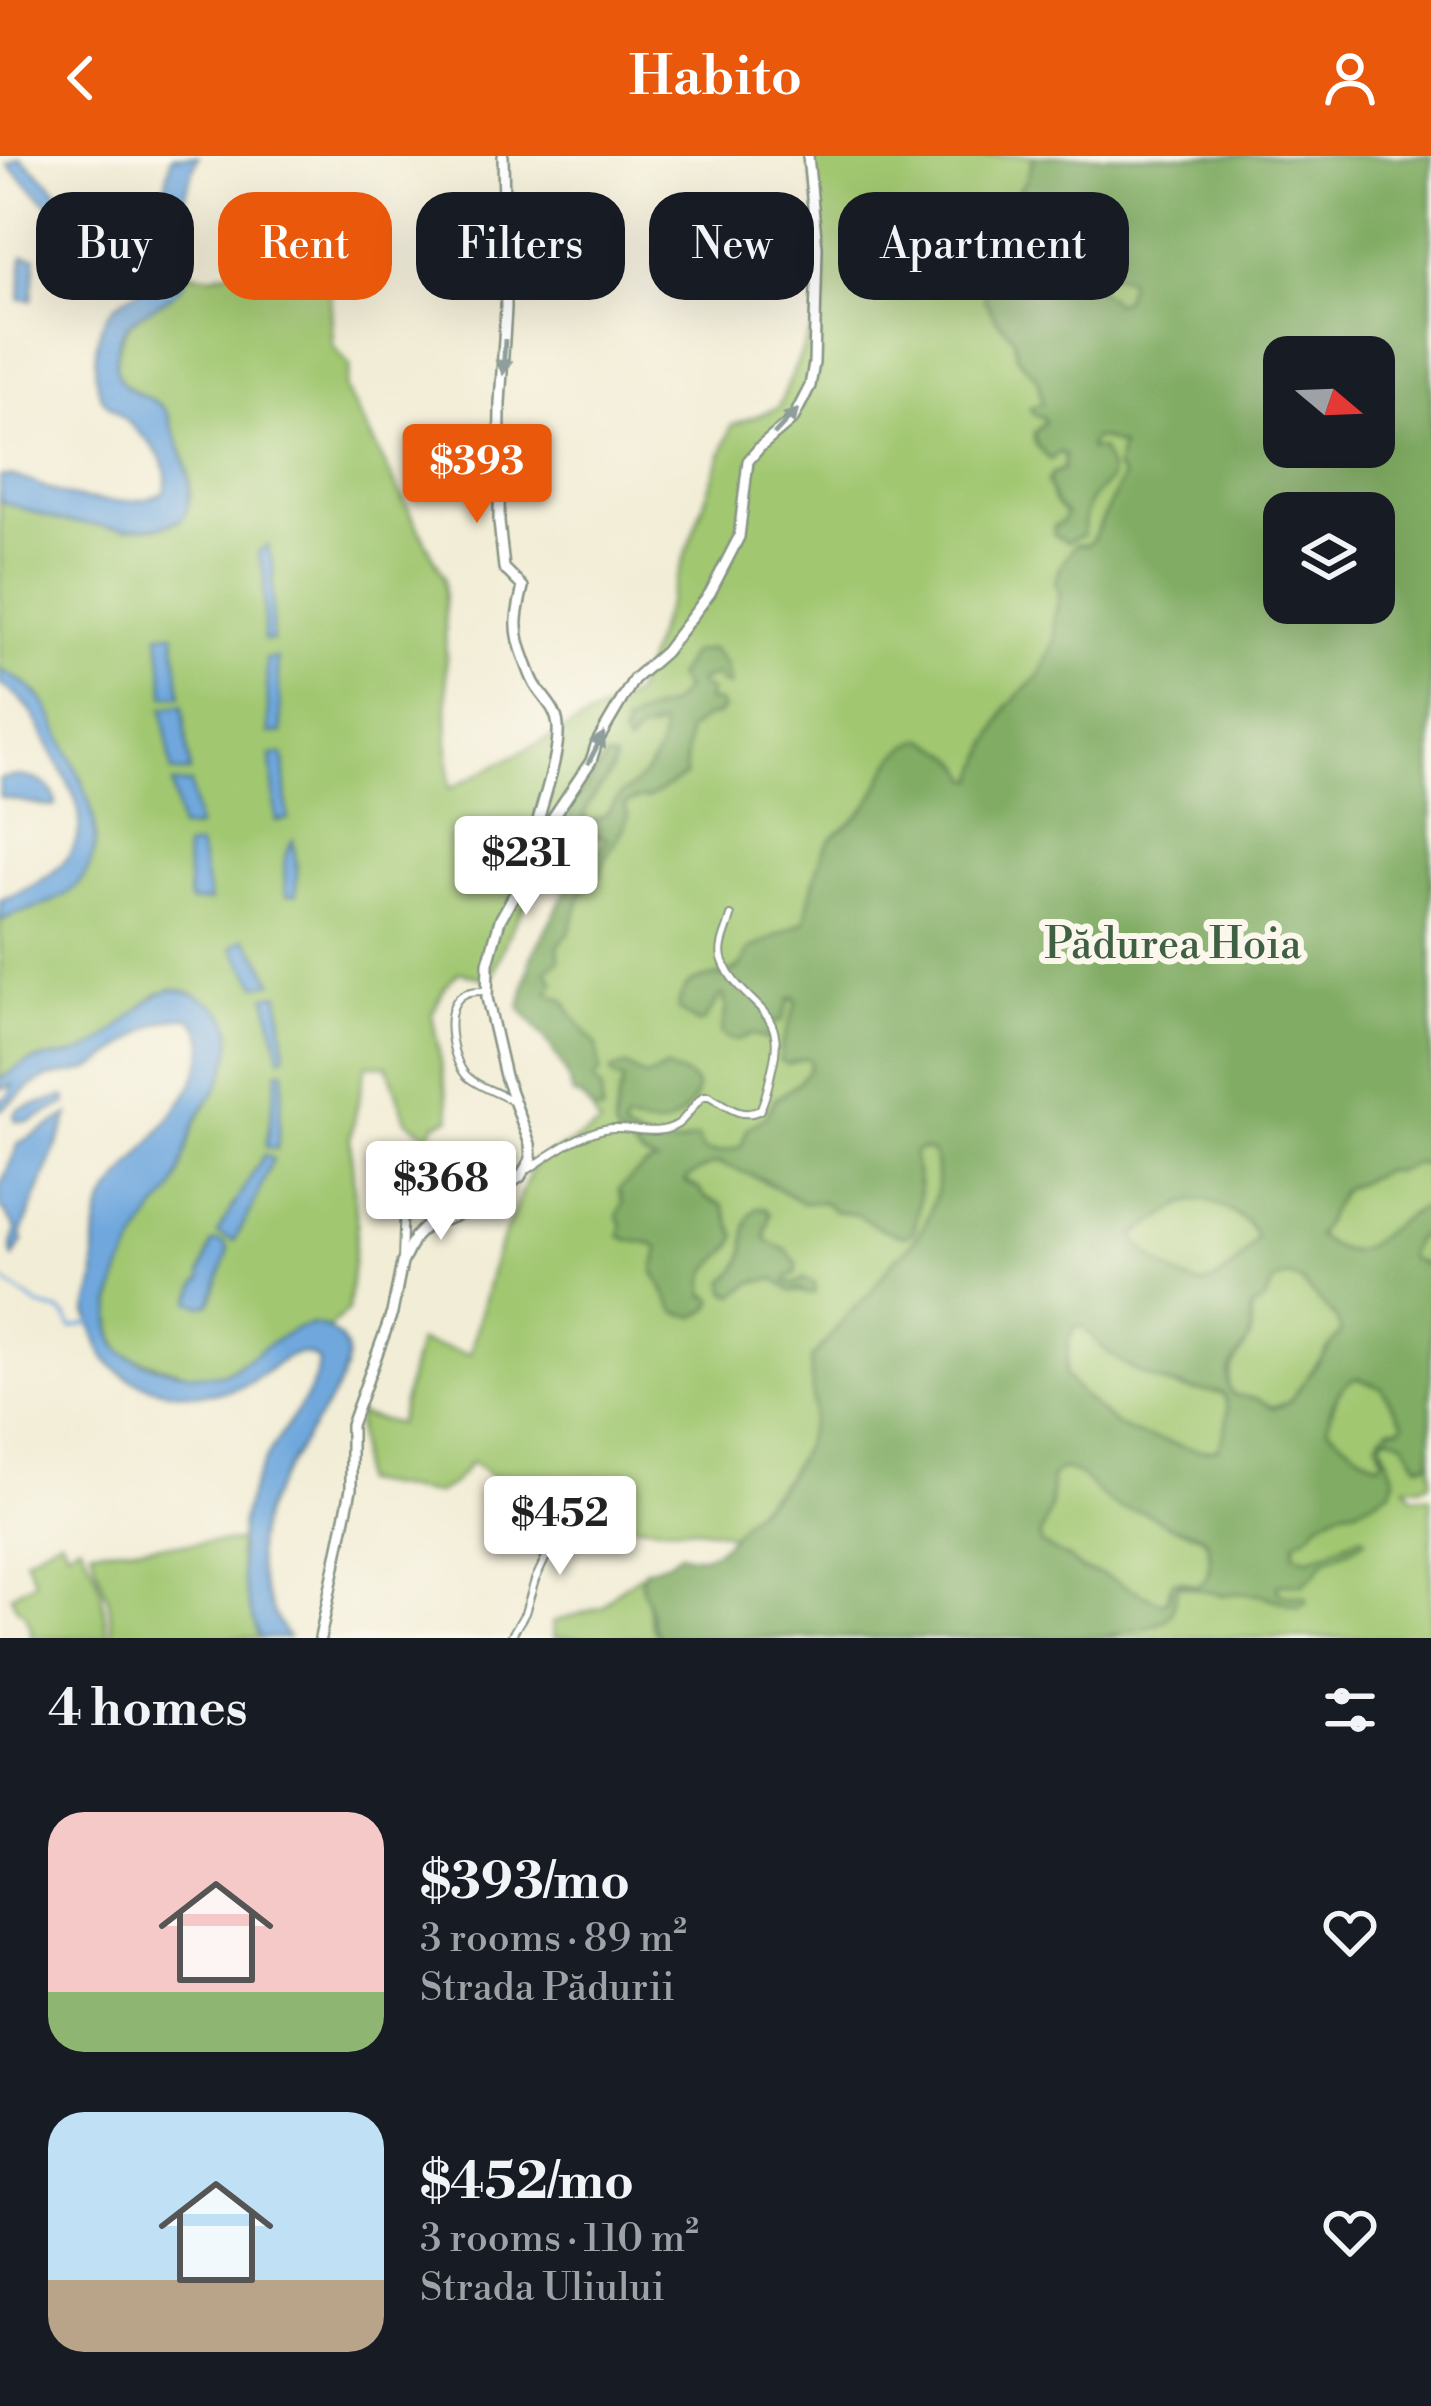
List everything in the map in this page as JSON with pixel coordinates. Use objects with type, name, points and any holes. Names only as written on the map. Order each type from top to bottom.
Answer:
[{"type":"street","points":[[503,156],[506,308],[500,403],[501,543],[506,573],[524,589],[517,606],[518,643],[559,729],[534,836],[539,850]]},
{"type":"street","points":[[526,1171],[530,1144],[494,1033],[486,991],[488,962],[500,920],[634,679],[665,652],[710,593],[739,537],[748,461],[794,419],[809,386],[814,363],[817,247],[808,156]]},
{"type":"street","points":[[402,1263],[425,1227],[469,1211],[526,1171],[603,1129],[628,1126],[651,1132],[671,1128],[703,1096],[742,1114],[760,1110],[777,1036],[722,961],[731,916]]},
{"type":"street","points":[[486,991],[470,992],[453,1006],[449,1025],[454,1047],[466,1077],[514,1103]]},
{"type":"street","points":[[320,1638],[351,1489],[350,1432],[392,1312],[402,1263],[405,1172],[399,1153],[384,1152]]},
{"type":"street","points":[[510,1638],[556,1536],[592,1502]]},
{"type":"green space","points":[[811,156],[1034,156],[1018,192],[838,192],[838,300],[985,300],[1014,338],[1017,357],[1038,379],[1042,404],[1030,409],[1045,422],[1034,433],[1035,443],[1050,460],[1060,452],[1065,456],[1063,469],[1048,482],[1055,503],[1066,514],[1054,527],[1054,535],[1067,542],[1083,535],[1089,503],[1109,481],[1101,449],[1089,449],[1093,439],[1121,446],[1116,468],[1123,477],[1092,541],[1075,545],[1060,568],[1055,583],[1060,594],[1055,640],[1040,675],[1007,707],[976,780],[970,779],[952,755],[925,739],[911,744],[892,761],[868,805],[828,843],[805,921],[749,950],[741,965],[730,972],[686,987],[678,1010],[698,1023],[724,995],[721,1033],[732,1039],[751,1034],[768,1040],[771,1024],[782,1021],[787,1003],[795,997],[780,1060],[788,1064],[805,1058],[810,1068],[799,1083],[775,1099],[764,1118],[748,1128],[741,1146],[708,1152],[697,1138],[664,1146],[623,1130],[626,1122],[660,1126],[677,1118],[689,1106],[696,1086],[666,1068],[647,1078],[626,1066],[611,1071],[623,1081],[615,1132],[642,1156],[657,1161],[619,1189],[623,1203],[618,1215],[620,1236],[659,1248],[654,1272],[677,1312],[702,1314],[713,1303],[711,1296],[703,1294],[707,1271],[730,1249],[736,1236],[723,1205],[685,1180],[713,1163],[742,1170],[803,1203],[824,1202],[836,1211],[858,1215],[905,1236],[913,1232],[919,1207],[914,1152],[926,1149],[934,1154],[938,1185],[927,1221],[812,1357],[814,1408],[806,1441],[789,1472],[733,1536],[628,1523],[600,1507],[591,1490],[531,1478],[524,1489],[497,1480],[471,1462],[453,1484],[435,1494],[360,1482],[357,1414],[398,1424],[418,1342],[470,1354],[495,1257],[534,1164],[600,1126],[592,1110],[602,1112],[601,1089],[592,1081],[600,1072],[597,1046],[565,1001],[548,993],[554,982],[546,971],[558,960],[558,946],[569,933],[582,892],[599,878],[623,829],[628,815],[625,804],[648,798],[685,776],[688,731],[722,709],[718,702],[706,701],[709,691],[699,681],[718,675],[721,683],[730,685],[725,664],[712,649],[692,652],[677,677],[685,690],[670,705],[625,725],[623,737],[628,745],[639,731],[661,724],[662,741],[646,773],[605,815],[589,822],[584,816],[615,761],[606,758],[572,802],[568,824],[579,831],[583,842],[598,835],[608,838],[595,860],[579,874],[580,845],[568,843],[562,859],[567,889],[552,877],[530,899],[508,936],[491,980],[459,972],[445,987],[432,1014],[451,1118],[435,1124],[429,1136],[406,1120],[387,1065],[366,1065],[350,1139],[357,1224],[348,1310],[329,1328],[312,1324],[297,1330],[225,1372],[193,1375],[137,1359],[122,1352],[114,1339],[111,1315],[118,1274],[111,1257],[110,1230],[114,1211],[197,1119],[217,1088],[230,1047],[228,1019],[194,994],[162,992],[94,1047],[67,1057],[28,1062],[0,1079],[0,921],[74,888],[91,862],[95,844],[85,789],[49,710],[30,688],[0,670],[0,494],[37,513],[74,522],[141,528],[180,521],[190,488],[187,465],[166,412],[118,376],[117,355],[129,325],[162,300],[194,300],[194,274],[218,274],[218,300],[331,300],[333,346],[350,366],[345,388],[444,577],[449,789],[635,694],[732,425],[778,408],[826,295]],"holes":[[[757,1208],[770,1214],[767,1241],[795,1261],[796,1273],[786,1282],[804,1279],[815,1284],[814,1293],[790,1291],[774,1279],[753,1282],[735,1295],[727,1293],[725,1282],[739,1266],[748,1221]]]},
{"type":"green space","name":"Pădurea Hoia","points":[[1034,156],[1431,156],[1431,1166],[1416,1163],[1384,1171],[1343,1189],[1317,1236],[1338,1249],[1354,1251],[1431,1204],[1431,1228],[1415,1240],[1408,1254],[1431,1267],[1431,1462],[1418,1464],[1403,1441],[1388,1435],[1382,1438],[1395,1478],[1391,1490],[1319,1522],[1295,1542],[1295,1554],[1309,1559],[1361,1536],[1366,1539],[1326,1558],[1303,1584],[1279,1584],[1281,1594],[1305,1597],[1299,1607],[1260,1595],[1222,1595],[1178,1585],[1165,1620],[1104,1638],[660,1638],[642,1586],[644,1570],[680,1553],[700,1556],[713,1552],[783,1482],[811,1422],[812,1357],[915,1239],[933,1203],[936,1164],[932,1152],[914,1152],[918,1207],[913,1232],[905,1236],[858,1215],[836,1211],[824,1202],[803,1203],[765,1180],[719,1163],[687,1178],[686,1183],[706,1198],[723,1205],[736,1236],[707,1274],[705,1296],[714,1299],[708,1310],[695,1317],[677,1312],[654,1272],[659,1248],[620,1236],[618,1215],[623,1203],[619,1189],[645,1166],[657,1162],[642,1156],[615,1132],[623,1081],[611,1071],[626,1066],[647,1078],[666,1068],[696,1086],[693,1100],[677,1118],[660,1126],[626,1122],[623,1130],[628,1134],[664,1146],[698,1138],[702,1149],[711,1152],[741,1146],[748,1128],[764,1118],[776,1099],[810,1068],[806,1058],[788,1064],[780,1060],[797,1000],[790,998],[782,1021],[770,1026],[768,1040],[751,1034],[732,1040],[721,1034],[724,995],[698,1023],[678,1010],[686,987],[730,972],[741,965],[749,950],[805,921],[828,843],[868,805],[892,761],[911,744],[925,739],[952,755],[970,779],[976,780],[1007,707],[1040,675],[1055,640],[1060,594],[1055,583],[1060,568],[1075,545],[1092,541],[1123,477],[1116,468],[1121,446],[1093,439],[1089,449],[1101,449],[1109,480],[1089,503],[1083,535],[1067,542],[1054,535],[1054,526],[1066,514],[1055,503],[1048,482],[1063,469],[1065,456],[1060,452],[1050,460],[1035,443],[1034,433],[1045,422],[1030,409],[1042,404],[1038,379],[1017,357],[1014,338],[985,300],[1129,300],[1129,192],[1018,192]],"holes":[[[1205,1199],[1228,1210],[1243,1219],[1257,1238],[1213,1282],[1187,1280],[1165,1267],[1134,1235],[1184,1203]],[[1287,1276],[1301,1281],[1337,1320],[1341,1332],[1288,1403],[1274,1408],[1258,1399],[1233,1395],[1228,1386],[1229,1370],[1248,1341],[1253,1306],[1265,1300],[1274,1282]],[[1075,1326],[1084,1327],[1111,1355],[1144,1374],[1225,1395],[1228,1415],[1218,1448],[1191,1449],[1117,1424],[1065,1375]],[[1358,1378],[1381,1387],[1404,1423],[1379,1438],[1380,1464],[1327,1426],[1333,1404]],[[1061,1469],[1070,1471],[1116,1506],[1203,1536],[1210,1554],[1207,1578],[1198,1586],[1173,1581],[1162,1603],[1082,1570],[1040,1543],[1050,1511],[1052,1477]]]},
{"type":"green space","points":[[712,649],[725,664],[730,686],[717,675],[700,680],[700,685],[710,691],[707,701],[723,708],[688,731],[685,776],[648,798],[625,804],[628,815],[623,829],[599,878],[582,892],[569,933],[558,946],[559,960],[546,971],[554,982],[549,993],[565,1001],[597,1046],[600,1072],[593,1081],[601,1089],[602,1113],[573,1095],[559,1060],[520,1008],[531,958],[567,889],[564,846],[580,844],[581,872],[607,839],[598,835],[583,843],[579,831],[568,824],[572,802],[606,758],[615,760],[587,808],[584,816],[589,822],[605,815],[639,780],[659,750],[661,725],[639,732],[627,745],[625,725],[670,705],[685,690],[676,677],[692,652]]},
{"type":"green space","points":[[1416,1163],[1431,1166],[1431,1204],[1361,1250],[1342,1249],[1319,1239],[1319,1230],[1343,1190]]},
{"type":"green space","points":[[1204,1199],[1234,1214],[1257,1235],[1234,1266],[1201,1284],[1163,1266],[1134,1235],[1187,1202]]},
{"type":"green space","points":[[757,1208],[770,1214],[767,1241],[786,1250],[797,1264],[796,1273],[786,1282],[804,1279],[815,1284],[814,1293],[791,1291],[774,1279],[753,1282],[735,1295],[726,1291],[725,1282],[743,1258],[748,1222]]},
{"type":"green space","points":[[1431,1228],[1431,1267],[1408,1254],[1415,1240]]},
{"type":"green space","points":[[1288,1276],[1299,1280],[1337,1320],[1341,1332],[1288,1403],[1271,1407],[1233,1394],[1229,1382],[1250,1336],[1253,1306],[1265,1299],[1274,1282]]},
{"type":"green space","points":[[1075,1326],[1084,1327],[1114,1357],[1152,1378],[1179,1388],[1225,1395],[1228,1415],[1218,1448],[1198,1450],[1139,1435],[1097,1409],[1065,1375]]},
{"type":"green space","points":[[1355,1378],[1381,1387],[1404,1423],[1389,1428],[1377,1442],[1383,1459],[1380,1464],[1327,1426],[1340,1388]]},
{"type":"green space","points":[[1391,1435],[1406,1445],[1415,1462],[1431,1462],[1430,1482],[1405,1486],[1413,1497],[1431,1497],[1431,1638],[1104,1638],[1166,1620],[1178,1585],[1222,1595],[1260,1595],[1296,1606],[1306,1602],[1305,1597],[1281,1594],[1279,1584],[1300,1584],[1325,1559],[1366,1539],[1361,1536],[1304,1559],[1295,1555],[1295,1543],[1319,1522],[1391,1490],[1395,1478],[1381,1441]]},
{"type":"green space","points":[[1068,1469],[1084,1476],[1119,1508],[1143,1512],[1202,1536],[1210,1560],[1206,1581],[1198,1586],[1179,1580],[1162,1603],[1082,1570],[1040,1544],[1051,1508],[1052,1477]]},
{"type":"green space","points":[[60,1538],[67,1550],[80,1543],[94,1569],[108,1638],[31,1638],[31,1627],[11,1595],[35,1581],[25,1558]]},
{"type":"green space","points":[[239,1541],[260,1638],[113,1638],[109,1602],[91,1549]]},
{"type":"green space","points":[[643,1573],[651,1626],[660,1638],[554,1638],[552,1622],[603,1607]]},
{"type":"water","points":[[172,156],[198,156],[187,192],[165,191]]},
{"type":"water","points":[[20,157],[58,192],[36,192],[8,165]]},
{"type":"water","points":[[23,256],[36,257],[32,300],[20,299]]},
{"type":"water","points":[[123,300],[164,300],[123,331],[116,362],[128,388],[167,413],[181,451],[188,505],[184,517],[164,526],[126,529],[60,521],[0,501],[0,476],[96,500],[140,500],[164,492],[164,465],[157,452],[103,399],[99,388],[96,349],[110,312]]},
{"type":"water","points":[[268,545],[273,568],[272,640],[264,640],[264,575],[258,552]]},
{"type":"water","points":[[174,633],[181,696],[165,696],[159,634]]},
{"type":"water","points":[[277,658],[282,733],[269,734],[266,659]]},
{"type":"water","points":[[0,670],[30,688],[49,710],[91,807],[95,844],[91,862],[74,888],[0,921],[0,900],[33,886],[61,864],[78,836],[80,820],[74,794],[37,721],[18,697],[0,685]]},
{"type":"water","points":[[183,705],[190,772],[172,772],[163,708]]},
{"type":"water","points":[[282,754],[288,819],[276,821],[271,755]]},
{"type":"water","points":[[19,776],[44,783],[56,805],[0,797],[0,779]]},
{"type":"water","points":[[172,784],[191,784],[197,828],[180,829]]},
{"type":"water","points":[[293,840],[296,895],[286,895],[285,859]]},
{"type":"water","points":[[199,846],[210,901],[190,902],[185,848]]},
{"type":"water","points":[[245,938],[273,983],[257,985],[232,947]]},
{"type":"water","points":[[172,989],[202,998],[223,1012],[230,1026],[230,1054],[193,1127],[174,1188],[125,1263],[115,1289],[111,1329],[117,1346],[128,1356],[201,1375],[224,1373],[309,1325],[323,1327],[344,1345],[346,1367],[339,1384],[280,1479],[260,1527],[260,1577],[288,1638],[260,1638],[243,1577],[241,1530],[264,1461],[310,1391],[319,1361],[297,1354],[228,1390],[170,1392],[117,1370],[104,1357],[87,1313],[103,1204],[191,1086],[202,1060],[203,1037],[190,1018],[163,1022],[92,1068],[46,1078],[0,1110],[0,1100],[13,1085],[0,1089],[0,1079],[28,1062],[87,1050],[151,999]]},
{"type":"water","points":[[279,994],[285,1051],[280,1057],[266,996]]},
{"type":"water","points":[[278,1070],[284,1071],[277,1149],[266,1147]]},
{"type":"water","points":[[65,1096],[67,1103],[30,1121],[16,1121],[19,1109]]},
{"type":"water","points":[[69,1115],[21,1235],[23,1242],[13,1257],[16,1228],[0,1206],[0,1187],[19,1143]]},
{"type":"water","points":[[264,1155],[273,1159],[234,1241],[217,1233]]},
{"type":"water","points":[[217,1241],[229,1250],[210,1304],[201,1306],[191,1301],[212,1243]]},
{"type":"waterway","points":[[0,1278],[39,1306],[59,1311],[71,1328],[92,1323]]}]
